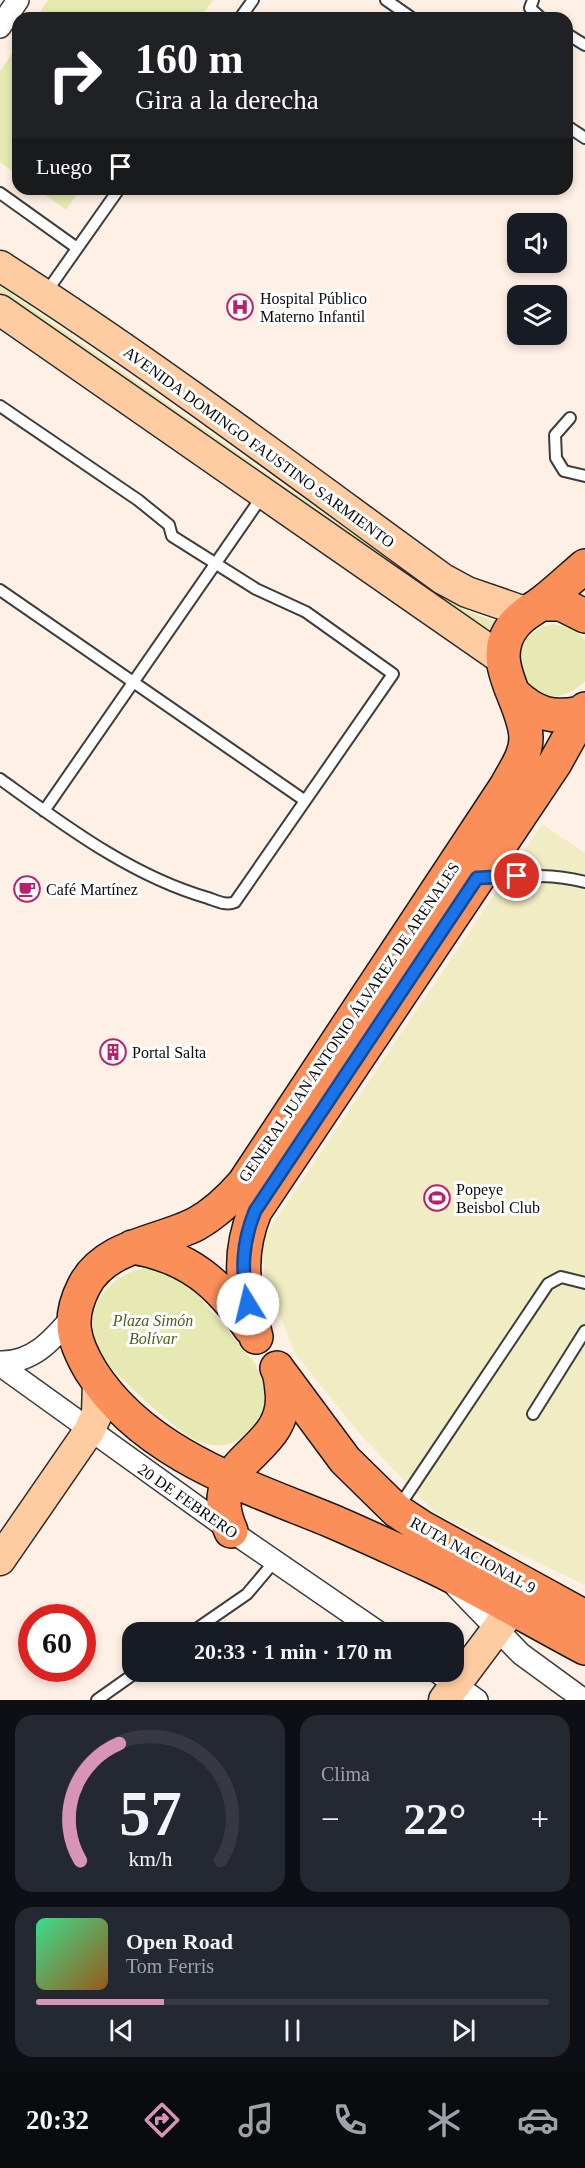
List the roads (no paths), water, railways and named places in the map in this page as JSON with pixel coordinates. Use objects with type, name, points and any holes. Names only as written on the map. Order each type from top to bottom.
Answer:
[{"type":"main road","name":"AVENIDA DOMINGO FAUSTINO SARMIENTO","points":[[0,266],[44,294],[284,463],[443,579],[467,592],[533,608]]},
{"type":"main road","name":"AVENIDA DOMINGO FAUSTINO SARMIENTO","points":[[0,310],[502,660]]},
{"type":"main road","points":[[502,660],[505,642],[513,625],[585,566]]},
{"type":"main road","points":[[533,608],[561,604],[585,616]]},
{"type":"main road","name":"GENERAL JUAN ANTONIO ÁLVAREZ DE ARENALES","points":[[240,1484],[192,1460],[146,1429],[115,1402],[98,1382],[78,1348],[73,1332],[74,1315],[84,1285],[96,1269],[116,1254],[197,1223],[222,1207],[244,1183],[507,785],[523,755],[526,738],[502,660]]},
{"type":"main road","name":"GENERAL JUAN ANTONIO ÁLVAREZ DE ARENALES","points":[[514,694],[528,707],[544,715],[562,717],[583,711]]},
{"type":"main road","name":"GENERAL JUAN ANTONIO ÁLVAREZ DE ARENALES","points":[[256,1337],[246,1293],[242,1260],[248,1229],[255,1211],[555,762],[583,711]]},
{"type":"main road","points":[[132,1247],[158,1251],[194,1268],[233,1303],[279,1371],[283,1403],[279,1418],[258,1449],[240,1484],[222,1509],[231,1531]]},
{"type":"main road","name":"RUTA NACIONAL 9","points":[[279,1371],[345,1460],[397,1511],[423,1528],[585,1617]]},
{"type":"main road","points":[[0,1560],[89,1431],[97,1414],[98,1382]]},
{"type":"main road","name":"RUTA NACIONAL 9","points":[[240,1484],[439,1569],[504,1619],[585,1648]]},
{"type":"main road","points":[[453,1689],[504,1619]]},
{"type":"street","points":[[0,27],[18,0]]},
{"type":"street","name":"GENERAL JUAN ANTONIO ÁLVAREZ DE ARENALES","points":[[0,1364],[36,1353],[51,1341],[74,1315]]},
{"type":"street","name":"20 DE FEBRERO","points":[[0,1364],[89,1431],[363,1622]]},
{"type":"street","points":[[504,1619],[536,1667],[584,1700]]},
{"type":"lane","points":[[386,0],[403,12]]},
{"type":"lane","points":[[0,193],[77,248]]},
{"type":"lane","points":[[44,294],[115,195]]},
{"type":"lane","points":[[0,406],[138,500],[169,525],[172,536],[214,565],[256,589],[306,612],[393,674],[235,902],[229,904],[191,894],[134,867],[86,839],[0,778]]},
{"type":"lane","points":[[570,418],[555,435],[556,458],[564,471],[585,476]]},
{"type":"lane","points":[[44,811],[265,493]]},
{"type":"lane","points":[[0,590],[304,800]]},
{"type":"lane","points":[[477,878],[537,875],[566,877],[585,882]]},
{"type":"lane","points":[[397,1511],[548,1284],[561,1277],[585,1283]]},
{"type":"lane","points":[[533,1414],[585,1331]]},
{"type":"lane","points":[[206,1622],[246,1594],[274,1562]]},
{"type":"lane","points":[[97,1700],[122,1682]]},
{"type":"place","name":"Hospital Público Materno Infantil","points":[[240,307]]},
{"type":"place","name":"Café Martínez","points":[[27,889]]},
{"type":"place","name":"Portal Salta","points":[[113,1052]]},
{"type":"place","name":"Popeye Beisbol Club","points":[[437,1198]]},
{"type":"park label","name":"Plaza Simón Bolívar","points":[[153,1329]]}]
